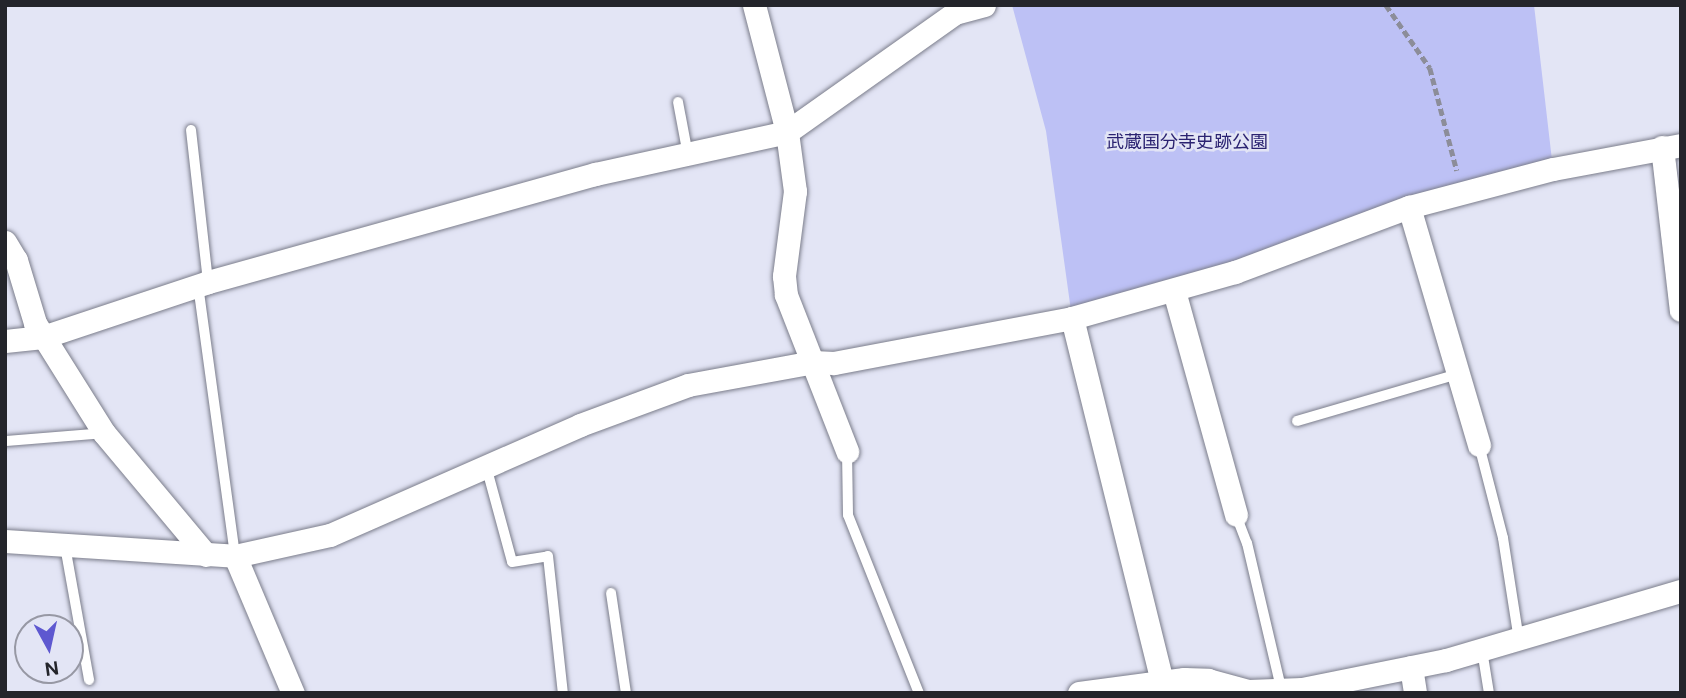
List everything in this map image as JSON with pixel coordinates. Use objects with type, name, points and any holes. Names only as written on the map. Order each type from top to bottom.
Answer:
[{"type":"street","points":[[754,5],[786,132],[795,191],[784,276],[790,311],[847,451]]},
{"type":"street","points":[[5,341],[43,337],[203,284],[595,174],[786,132],[955,13],[984,5]]},
{"type":"street","points":[[5,541],[235,556],[330,535],[486,466],[688,385],[813,362],[834,363],[1072,318],[1174,290],[1409,207],[1672,146],[1681,310]]},
{"type":"street","points":[[1409,207],[1479,445]]},
{"type":"street","points":[[5,242],[16,260],[43,337],[104,433],[206,555]]},
{"type":"street","points":[[1174,290],[1236,516]]},
{"type":"street","points":[[1072,318],[1161,681]]},
{"type":"street","points":[[235,556],[293,693]]},
{"type":"street","points":[[1079,693],[1161,681],[1208,680],[1231,689],[1282,692],[1482,650],[1681,591]]},
{"type":"street","points":[[1411,667],[1415,693]]},
{"type":"lane","points":[[678,102],[688,155]]},
{"type":"lane","points":[[191,130],[203,284],[235,556]]},
{"type":"lane","points":[[1297,421],[1458,374]]},
{"type":"lane","points":[[5,441],[104,433]]},
{"type":"lane","points":[[1479,445],[1503,538],[1519,640]]},
{"type":"lane","points":[[847,451],[848,515],[919,693]]},
{"type":"lane","points":[[486,466],[512,562],[548,556],[563,693]]},
{"type":"lane","points":[[1236,516],[1247,543],[1282,692]]},
{"type":"lane","points":[[65,546],[89,680]]},
{"type":"lane","points":[[611,593],[626,693]]},
{"type":"lane","points":[[1482,650],[1489,693]]},
{"type":"path","points":[[1386,5],[1430,68],[1455,169],[1475,190]]},
{"type":"green space","name":"武蔵国分寺史跡公園","points":[[1012,5],[1534,5],[1553,169],[1072,318],[1046,131]]}]
